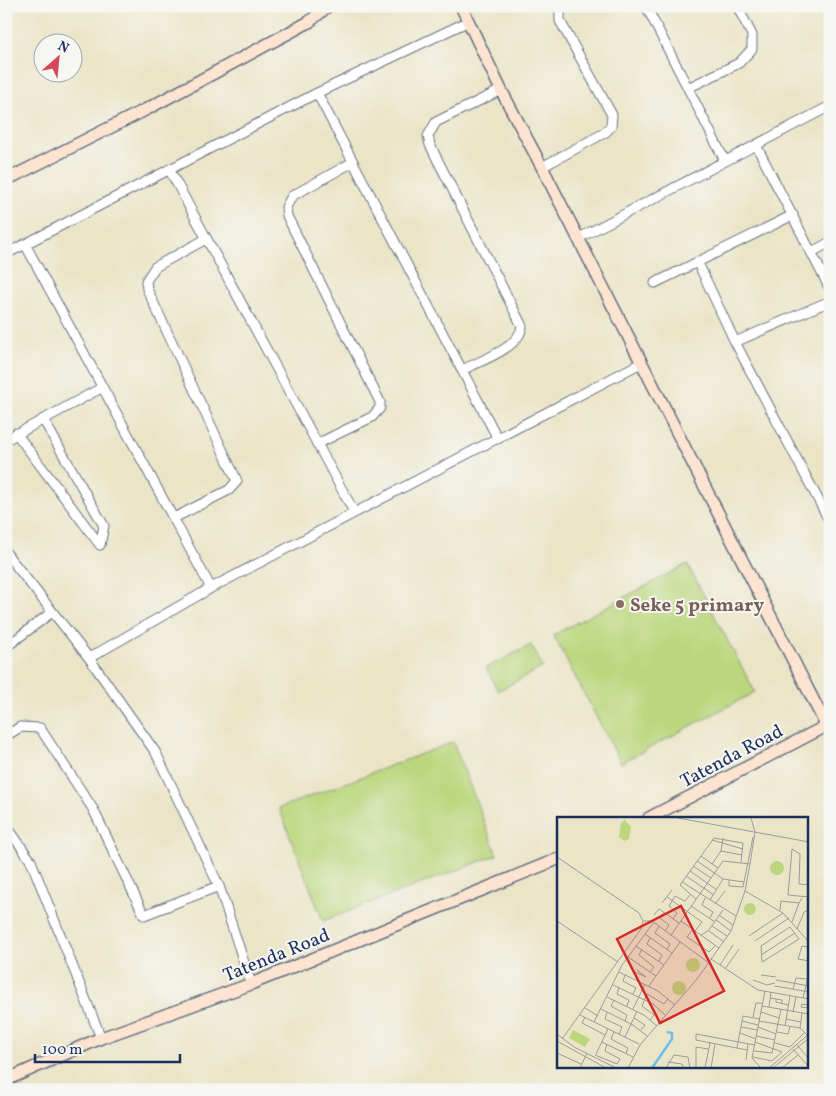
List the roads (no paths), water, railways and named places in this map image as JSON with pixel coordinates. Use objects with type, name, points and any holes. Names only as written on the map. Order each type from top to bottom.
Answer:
[{"type":"street","points":[[6,180],[146,109],[309,22],[328,6]]},
{"type":"street","points":[[461,6],[470,21],[501,90],[542,166],[577,239],[828,724]]},
{"type":"street","points":[[542,166],[606,132],[611,126],[612,115],[560,22],[560,10],[564,6]]},
{"type":"street","points":[[646,6],[725,161]]},
{"type":"street","points":[[688,88],[739,63],[752,49],[752,35],[737,6]]},
{"type":"street","points":[[6,254],[317,93],[470,21]]},
{"type":"street","points":[[462,370],[514,343],[521,333],[522,326],[430,145],[428,136],[436,122],[501,90]]},
{"type":"street","points":[[317,93],[498,440]]},
{"type":"street","points":[[577,239],[830,106]]},
{"type":"street","points":[[756,145],[830,288]]},
{"type":"street","points":[[317,444],[372,417],[380,408],[380,402],[287,216],[286,207],[292,196],[353,162]]},
{"type":"street","points":[[169,169],[354,512]]},
{"type":"street","points":[[655,283],[793,215]]},
{"type":"street","points":[[174,518],[229,490],[236,481],[147,289],[146,281],[155,267],[206,239]]},
{"type":"street","points":[[812,252],[830,242]]},
{"type":"street","points":[[24,244],[211,588]]},
{"type":"street","points":[[698,263],[734,342],[830,522]]},
{"type":"street","points":[[734,342],[830,301]]},
{"type":"street","points":[[89,658],[211,588],[354,512],[498,440],[641,363]]},
{"type":"street","points":[[6,440],[101,388]]},
{"type":"street","points":[[16,433],[100,545],[104,526],[43,419]]},
{"type":"street","points":[[6,553],[89,658],[156,753],[219,886],[251,984]]},
{"type":"street","points":[[6,647],[52,612]]},
{"type":"street","name":"Tatenda Road","points":[[651,817],[828,724]]},
{"type":"street","points":[[6,736],[20,727],[40,728],[93,809],[144,915],[219,886]]},
{"type":"street","points":[[6,825],[31,861],[101,1038]]},
{"type":"street","name":"Tatenda Road","points":[[6,1080],[101,1038],[251,984],[557,858]]},
{"type":"place","name":"Seke 5 primary","points":[[620,604]]}]
